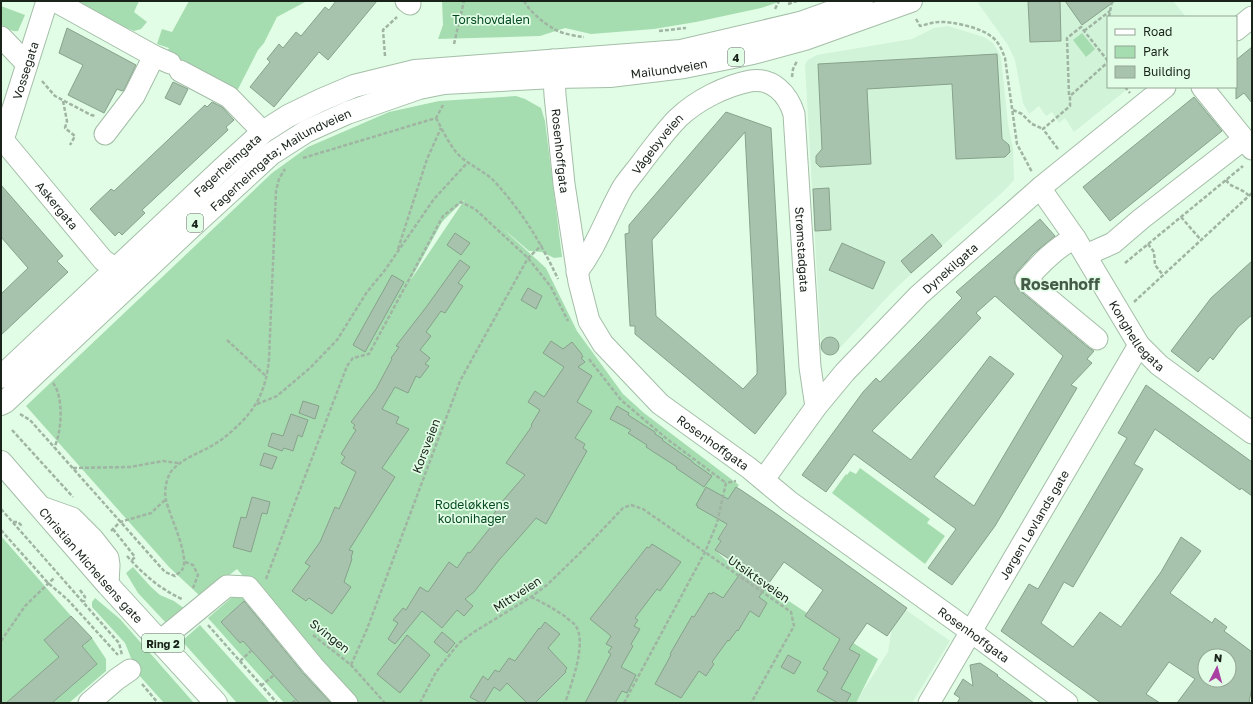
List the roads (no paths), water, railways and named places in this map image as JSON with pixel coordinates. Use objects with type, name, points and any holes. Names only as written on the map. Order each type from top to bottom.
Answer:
[{"type":"main road","name":"Mailundveien","points":[[417,79],[554,69],[681,51],[800,23],[862,1]]},
{"type":"main road","name":"Mailundveien","points":[[554,69],[610,76],[684,67],[753,54],[805,39],[911,1]]},
{"type":"main road","name":"Fagerheimgata","points":[[1,377],[263,132],[288,116],[320,100],[354,86],[417,79]]},
{"type":"main road","name":"Fagerheimgata; Mailundveien","points":[[8,408],[5,402],[186,231],[271,154],[308,131],[417,79]]},
{"type":"main road","name":"Christian Michelsens gate","points":[[1,462],[108,584],[216,703]]},
{"type":"street","name":"Vossegata","points":[[2,140],[33,71],[47,1]]},
{"type":"street","points":[[55,1],[228,97],[263,132]]},
{"type":"street","points":[[1237,29],[1252,17]]},
{"type":"street","points":[[1,37],[33,71]]},
{"type":"street","points":[[111,126],[134,96],[168,63]]},
{"type":"street","name":"Rosenhoffgata","points":[[554,69],[564,184],[569,279],[603,344],[660,404],[764,479],[790,502],[970,631],[1067,703]]},
{"type":"street","name":"Vågebyveien","points":[[569,279],[587,259],[624,187],[679,117],[700,101],[718,91],[739,83],[758,80],[773,85],[788,87]]},
{"type":"street","name":"Strømstadgata","points":[[788,87],[794,114],[810,367],[816,408]]},
{"type":"street","name":"Dynekilgata","points":[[764,479],[816,408],[845,372],[919,295],[1040,188],[1165,88]]},
{"type":"street","points":[[1097,339],[1026,280],[1041,263],[1066,242],[1081,246],[1113,243],[1141,219],[1247,150],[1203,88]]},
{"type":"street","name":"Askergata","points":[[2,140],[103,260],[116,269]]},
{"type":"street","name":"Konghellegata","points":[[1040,188],[1081,246],[1139,345],[1159,365],[1252,433]]},
{"type":"street","name":"Jørgen Løvlands gate","points":[[929,703],[1139,345]]},
{"type":"street","points":[[160,641],[227,586],[248,588],[313,666],[347,703]]},
{"type":"street","points":[[89,703],[116,679],[126,665]]},
{"type":"district","name":"Rosenhoff","points":[[1060,284]]},
{"type":"park label","name":"Torshovdalen","points":[[491,19]]},
{"type":"park label","name":"Rodeløkkens kolonihager","points":[[472,511]]}]
